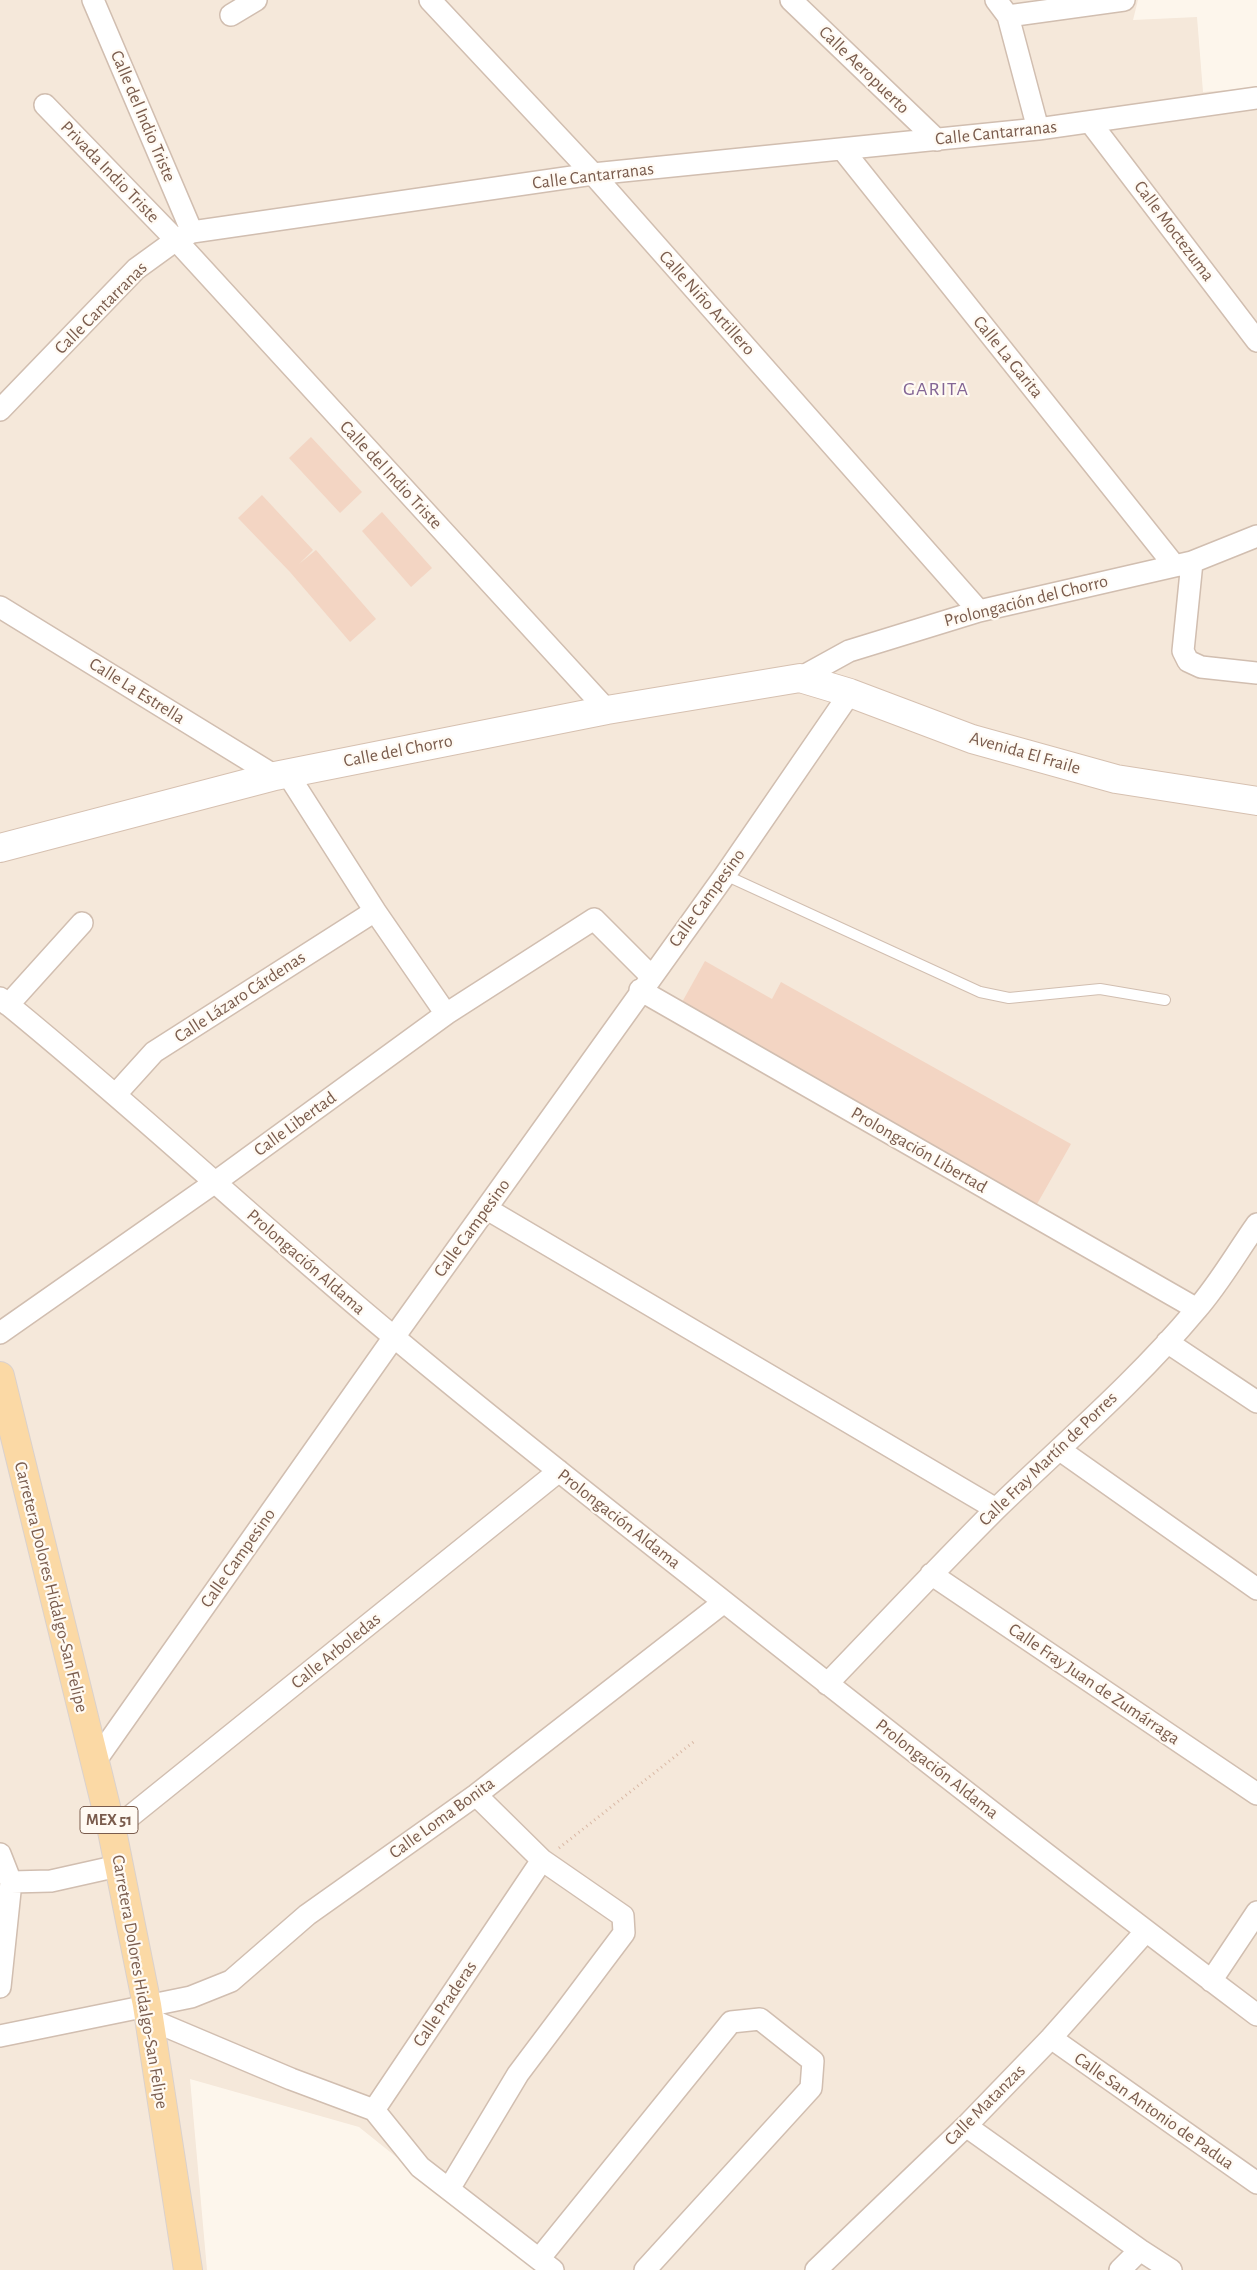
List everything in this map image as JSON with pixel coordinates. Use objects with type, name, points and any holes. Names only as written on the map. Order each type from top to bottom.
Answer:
[{"type":"main road","name":"Carretera Dolores Hidalgo-San Felipe","points":[[0,1376],[112,1831],[148,2012],[188,2270]]},
{"type":"street","name":"Calle del Indio Triste","points":[[93,0],[184,236],[607,710]]},
{"type":"street","points":[[231,16],[256,0]]},
{"type":"street","name":"Calle Niño Artillero","points":[[430,0],[593,174],[979,611]]},
{"type":"street","name":"Calle Aeropuerto","points":[[791,0],[937,140]]},
{"type":"street","points":[[1038,128],[1004,6],[1124,0]]},
{"type":"street","name":"Calle Cantarranas","points":[[0,410],[136,269],[184,236],[593,174],[937,140],[1090,122],[1257,98]]},
{"type":"street","name":"Privada Indio Triste","points":[[45,104],[184,236]]},
{"type":"street","name":"Calle Moctezuma","points":[[1090,122],[1257,341]]},
{"type":"street","name":"Calle La Garita","points":[[843,150],[1183,563]]},
{"type":"street","name":"Prolongación del Chorro","points":[[800,678],[850,651],[979,611],[1183,563],[1257,536]]},
{"type":"street","points":[[1183,563],[1184,651],[1188,661],[1201,667],[1257,673]]},
{"type":"street","name":"Calle La Estrella","points":[[0,607],[281,775],[446,1014]]},
{"type":"street","name":"Calle del Chorro","points":[[0,848],[281,775],[607,710],[800,678]]},
{"type":"street","name":"Avenida El Fraile","points":[[800,678],[850,693],[972,739],[1116,779],[1257,801]]},
{"type":"street","name":"Calle Campesino","points":[[94,1762],[394,1337],[725,875],[850,693]]},
{"type":"street","name":"Calle Lázaro Cárdenas","points":[[116,1094],[154,1052],[375,911]]},
{"type":"street","name":"Prolongación Libertad","points":[[594,919],[646,983],[1197,1309]]},
{"type":"street","name":"Calle Libertad","points":[[0,1333],[214,1183],[446,1014],[594,919]]},
{"type":"street","points":[[4,1001],[82,923]]},
{"type":"street","name":"Prolongación Aldama","points":[[4,1001],[116,1094],[214,1183],[394,1337],[559,1471],[828,1684],[1257,2015]]},
{"type":"street","points":[[487,1209],[996,1509]]},
{"type":"street","name":"Calle Fray Martín de Porres","points":[[828,1684],[931,1574],[996,1509],[1060,1450],[1168,1342],[1197,1309],[1257,1224]]},
{"type":"street","points":[[1168,1342],[1257,1402]]},
{"type":"street","points":[[1060,1450],[1257,1589]]},
{"type":"street","name":"Calle Arboledas","points":[[112,1831],[559,1471]]},
{"type":"street","name":"Calle Fray Juan de Zumárraga","points":[[931,1574],[1257,1794]]},
{"type":"street","name":"Calle Loma Bonita","points":[[0,2036],[148,2012],[232,1981],[306,1915],[476,1794],[724,1602]]},
{"type":"street","points":[[449,2189],[518,2074],[624,1933],[623,1916],[542,1860],[476,1794]]},
{"type":"street","points":[[0,1854],[11,1882],[0,1987]]},
{"type":"street","name":"Calle Praderas","points":[[374,2110],[542,1860]]},
{"type":"street","points":[[11,1882],[51,1881],[118,1866]]},
{"type":"street","points":[[1211,1981],[1257,1912]]},
{"type":"street","name":"Calle Matanzas","points":[[816,2270],[966,2126],[1052,2038],[1146,1931]]},
{"type":"street","points":[[148,2012],[291,2079],[374,2110],[420,2167],[546,2265],[731,2022],[760,2019],[813,2061],[811,2088],[645,2270]]},
{"type":"street","name":"Calle San Antonio de Padua","points":[[1052,2038],[1257,2183]]},
{"type":"street","points":[[966,2126],[1171,2270]]},
{"type":"street","points":[[1120,2270],[1140,2250]]},
{"type":"lane","points":[[725,875],[980,992],[1009,998],[1100,989],[1165,1000]]},
{"type":"path","points":[[542,1860],[696,1740]]},
{"type":"shaded area","points":[[0,0],[1138,0],[1133,20],[1197,17],[1203,92],[1257,88],[1257,2270],[537,2270],[359,2127],[190,2079],[207,2270],[0,2270]]},
{"type":"building","points":[[311,437],[362,492],[340,513],[289,458]]},
{"type":"building","points":[[262,495],[313,550],[299,564],[316,550],[376,619],[350,642],[290,572],[238,518]]},
{"type":"building","points":[[382,512],[432,568],[411,587],[362,531]]},
{"type":"building","points":[[705,961],[772,999],[781,982],[1071,1144],[1037,1204],[681,1004]]},
{"type":"district","name":"GARITA","points":[[936,389]]}]
